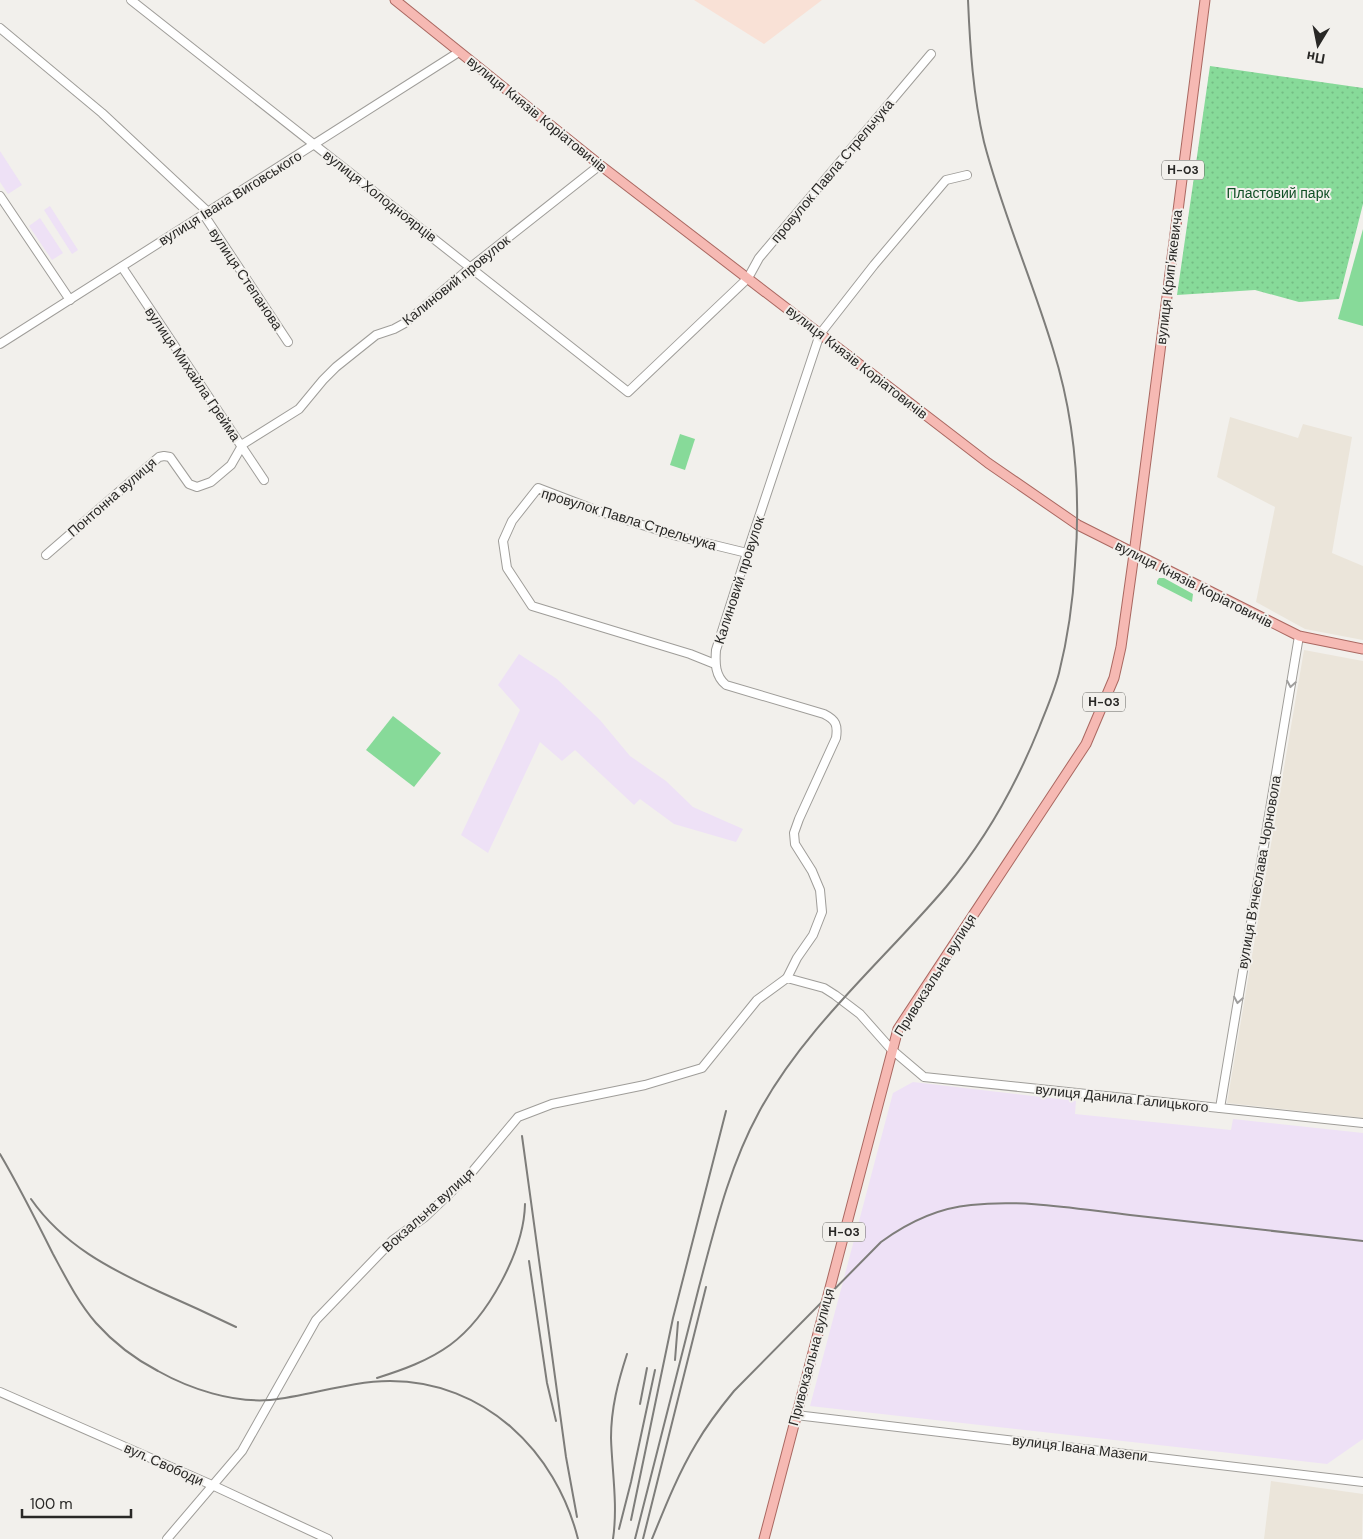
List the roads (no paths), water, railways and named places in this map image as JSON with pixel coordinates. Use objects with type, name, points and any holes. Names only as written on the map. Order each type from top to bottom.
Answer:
[{"type":"main road","name":"вулиця Князів Коріатовичів","points":[[395,0],[600,166],[988,463],[1078,525],[1299,636],[1363,649]]},
{"type":"main road","name":"вулиця Крипʼякевича","points":[[1134,554],[1205,0]]},
{"type":"main road","name":"Привокзальна вулиця","points":[[764,1539],[891,1049],[898,1029],[1086,744],[1114,678],[1121,648],[1134,554]]},
{"type":"street","name":"вулиця Холодноярців","points":[[131,0],[628,392]]},
{"type":"street","name":"вулиця Степанова","points":[[0,28],[102,113],[206,214],[288,342]]},
{"type":"street","name":"вулиця Івана Виговського","points":[[0,344],[460,52]]},
{"type":"street","name":"провулок Павла Стрельчука","points":[[628,392],[748,278],[759,258],[931,54]]},
{"type":"street","name":"Калиновий провулок","points":[[241,446],[299,409],[323,380],[348,356],[376,336],[394,329],[405,322],[471,267],[600,166]]},
{"type":"street","name":"Калиновий провулок","points":[[787,978],[797,958],[813,935],[822,912],[820,890],[812,871],[795,844],[794,833],[836,738],[838,726],[834,718],[824,714],[726,685],[721,681],[715,664],[716,650],[820,334],[874,265],[946,180],[967,175]]},
{"type":"street","points":[[0,196],[70,300]]},
{"type":"street","name":"вулиця Михайла Грейма","points":[[122,267],[264,480]]},
{"type":"street","name":"Понтонна вулиця","points":[[46,555],[157,458],[170,457],[185,480],[197,487],[211,482],[229,467],[241,446]]},
{"type":"street","name":"провулок Павла Стрельчука","points":[[715,664],[690,654],[532,606],[506,568],[503,541],[512,521],[538,488],[668,533],[747,553]]},
{"type":"street","name":"вулиця В'ячеслава Чорновола","points":[[1220,1108],[1299,636]]},
{"type":"street","points":[[787,978],[824,988],[835,994],[860,1014],[891,1049]]},
{"type":"street","name":"Вокзальна вулиця","points":[[167,1539],[242,1451],[316,1320],[393,1240],[425,1217],[472,1172],[518,1118],[552,1104],[644,1085],[702,1068],[757,1000],[787,978]]},
{"type":"street","name":"вулиця Данила Галицького","points":[[891,1049],[924,1076],[1363,1123]]},
{"type":"street","name":"вул. Свободи","points":[[0,1392],[212,1485],[328,1539]]},
{"type":"street","name":"вулиця Івана Мазепи","points":[[796,1415],[1363,1482]]},
{"type":"railway","points":[[635,1539],[717,1220],[731,1176],[748,1133],[778,1081],[799,1051],[846,995],[946,887],[987,831],[1010,791],[1030,749],[1050,701],[1062,659],[1071,606],[1077,537],[1076,483],[1071,429],[1061,375],[1036,297],[999,194],[984,142],[975,89],[968,0]]},
{"type":"railway","points":[[631,1520],[673,1318],[726,1111]]},
{"type":"railway","points":[[522,1136],[566,1457],[577,1517]]},
{"type":"railway","points":[[0,1154],[63,1272],[84,1307],[110,1337],[141,1361],[184,1384],[227,1397],[241,1399],[270,1400],[360,1383],[390,1381],[424,1384],[456,1393],[485,1408],[511,1427],[534,1450],[553,1477],[567,1507],[578,1539]]},
{"type":"railway","points":[[31,1199],[58,1230],[73,1243],[106,1265],[236,1327]]},
{"type":"railway","points":[[652,1539],[689,1455],[709,1423],[734,1391],[881,1242],[923,1218],[947,1209],[971,1205],[991,1203],[1031,1204],[1363,1241]]},
{"type":"railway","points":[[377,1378],[396,1372],[442,1351],[464,1333],[478,1318],[501,1282],[511,1262],[523,1222],[525,1204]]},
{"type":"railway","points":[[529,1261],[547,1383],[556,1421]]},
{"type":"railway","points":[[643,1539],[706,1287]]},
{"type":"railway","points":[[675,1360],[678,1322]]},
{"type":"railway","points":[[613,1539],[615,1501],[611,1427],[616,1395],[627,1354]]},
{"type":"railway","points":[[640,1404],[647,1368]]},
{"type":"railway","points":[[619,1529],[655,1370]]},
{"type":"park label","name":"Пластовий парк","points":[[1278,193]]}]
